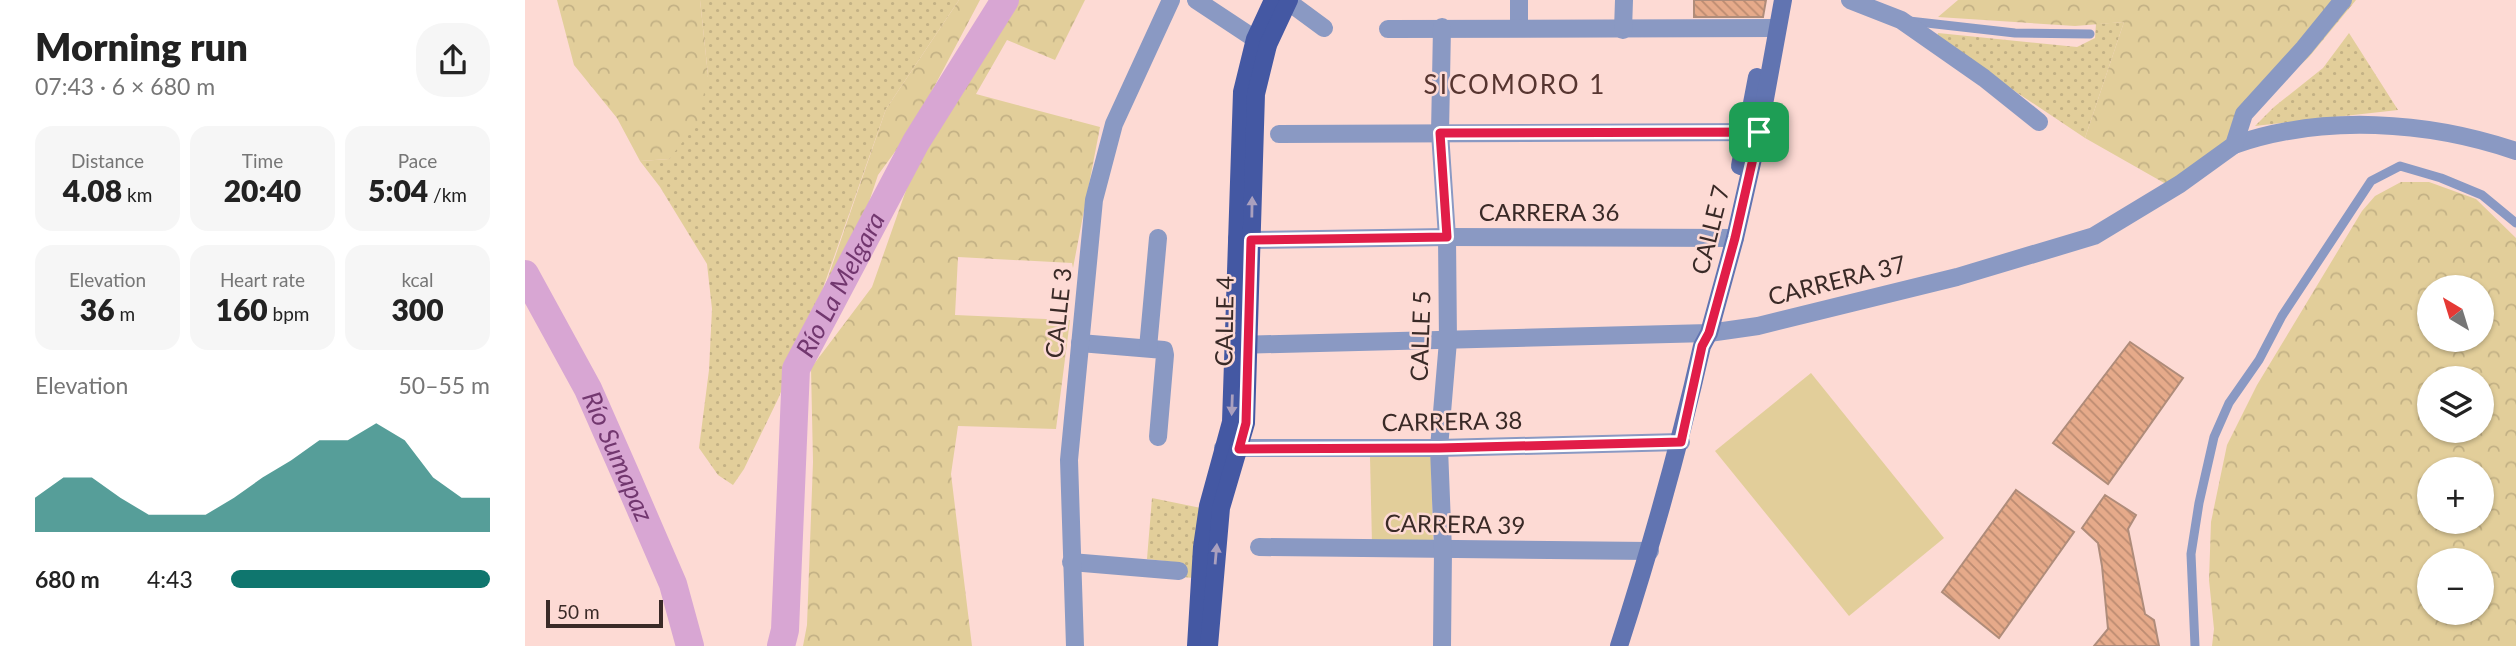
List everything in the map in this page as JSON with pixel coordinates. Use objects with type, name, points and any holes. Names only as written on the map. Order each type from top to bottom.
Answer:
[{"type":"main road","name":"CALLE 4","points":[[1196,646],[1206,519],[1231,448],[1246,423],[1242,346],[1244,239],[1256,94],[1261,42],[1284,0]]},
{"type":"main road","name":"CALLE 4","points":[[1209,646],[1221,508],[1231,448]]},
{"type":"street","name":"CALLE 3","points":[[1075,646],[1069,460],[1094,200],[1114,124],[1171,0]]},
{"type":"street","points":[[1196,0],[1261,42]]},
{"type":"street","points":[[1284,0],[1324,28]]},
{"type":"street","points":[[1519,0],[1519,28]]},
{"type":"street","points":[[1623,30],[1624,0]]},
{"type":"street","name":"CALLE 7","points":[[1771,0],[1772,28]]},
{"type":"street","name":"CALLE 7","points":[[1619,646],[1681,442],[1704,337],[1730,238],[1772,28],[1783,0]]},
{"type":"street","points":[[1850,0],[1901,20],[1984,78],[2039,122]]},
{"type":"street","points":[[2234,145],[2244,114],[2343,0]]},
{"type":"street","name":"CALLE 5","points":[[1442,27],[1440,133],[1447,237],[1448,341],[1439,448],[1443,550],[1442,646]]},
{"type":"street","points":[[1388,29],[1772,28]]},
{"type":"street","name":"CARRERA 37","points":[[1242,346],[1704,337],[1957,277],[2094,236],[2180,184],[2234,145],[2267,133],[2382,124],[2481,139],[2516,151]]},
{"type":"street","points":[[1279,134],[1753,132]]},
{"type":"street","points":[[1147,348],[1158,238]]},
{"type":"street","name":"CARRERA 36","points":[[1244,239],[1730,238]]},
{"type":"street","points":[[1080,343],[1164,351],[1158,437]]},
{"type":"street","name":"CARRERA 38","points":[[1231,448],[1439,448],[1681,442]]},
{"type":"street","name":"CARRERA 39","points":[[1259,547],[1650,551]]},
{"type":"street","points":[[1071,562],[1179,570]]},
{"type":"lane","points":[[1901,20],[2015,33],[2090,34]]},
{"type":"lane","points":[[2195,646],[2192,554],[2199,503],[2214,437],[2229,403],[2259,360],[2282,316],[2371,181],[2400,166],[2481,195],[2516,223]]},
{"type":"green space","points":[[557,0],[700,0],[708,75],[697,124],[669,159],[640,161],[617,118],[574,65]]},
{"type":"green space","points":[[700,0],[959,0],[886,109],[815,311],[778,399],[744,469],[733,485],[718,475],[699,448],[709,370],[712,309],[707,264],[660,187],[640,161],[669,159],[708,75]]},
{"type":"green space","points":[[959,0],[980,0],[913,127],[878,175],[863,220],[825,286],[886,109]]},
{"type":"green space","points":[[1012,0],[1085,0],[1055,60],[1007,40],[976,94],[1100,127],[1073,268],[1072,263],[958,257],[955,315],[1070,320],[1056,429],[958,426],[951,474],[972,646],[803,646],[807,625],[813,462],[811,368],[872,287],[917,159]]},
{"type":"green space","points":[[1958,0],[2356,0],[2309,57],[2262,101],[2228,144],[2166,184],[2085,138],[2124,22],[2075,26],[1938,17]]},
{"type":"green space","points":[[2124,22],[2085,138],[1937,39],[1938,33],[2077,47],[2095,38],[2096,24]]},
{"type":"green space","points":[[2349,33],[2398,110],[2255,126],[2274,107],[2323,68]]},
{"type":"green space","points":[[2401,182],[2429,182],[2476,199],[2516,238],[2516,646],[2212,646],[2214,629],[2209,580],[2211,522],[2227,445],[2257,385],[2362,211],[2375,196]]},
{"type":"green space","points":[[1811,373],[1944,538],[1849,616],[1715,451]]},
{"type":"green space","points":[[1370,457],[1431,457],[1433,541],[1372,544]]},
{"type":"green space","points":[[1152,498],[1201,508],[1193,578],[1183,577],[1183,563],[1147,559]]},
{"type":"building","points":[[1694,0],[1766,0],[1763,17],[1694,17]]},
{"type":"building","points":[[2130,342],[2183,378],[2108,484],[2053,443]]},
{"type":"building","points":[[2016,490],[2074,532],[1999,638],[1942,592]]},
{"type":"building","points":[[2105,495],[2136,515],[2128,529],[2145,614],[2154,620],[2159,646],[2094,646],[2108,629],[2102,566],[2098,543],[2082,528]]},
{"type":"waterway","name":"Río La Melgara","points":[[781,646],[785,630],[796,369],[916,142],[1005,0]]},
{"type":"waterway","name":"Río Sumapaz","points":[[525,274],[588,389],[673,584],[690,646]]},
{"type":"district","name":"SICOMORO 1","points":[[1515,85]]},
{"type":"route","points":[[1759,132],[1735,238],[1709,333],[1702,346],[1681,442],[1439,448],[1239,449],[1246,423],[1251,240],[1447,237],[1440,133],[1759,132]]}]
